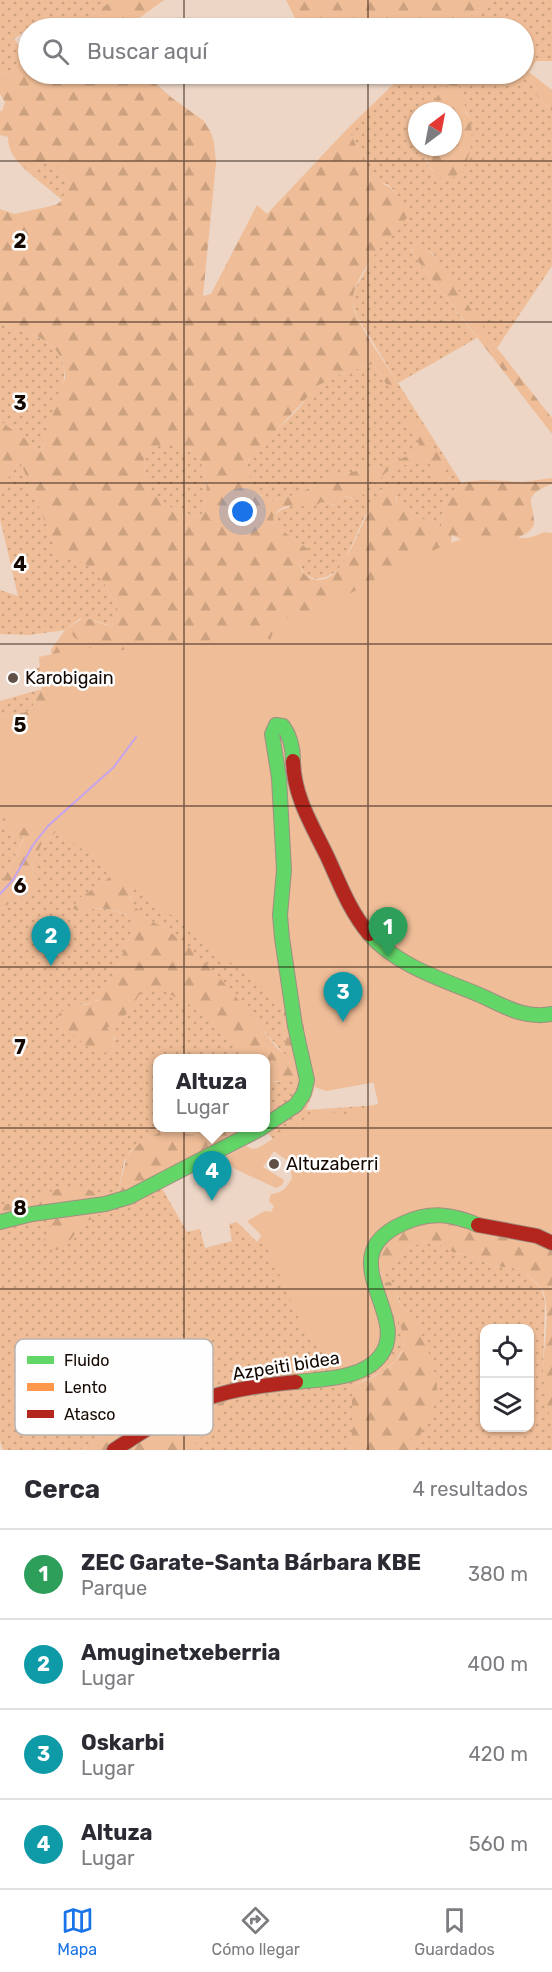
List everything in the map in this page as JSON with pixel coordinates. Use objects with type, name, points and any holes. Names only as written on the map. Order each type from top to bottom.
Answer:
[{"type":"street","points":[[270,1123],[296,1105],[304,1093],[307,1080],[296,1029],[282,938],[280,915],[284,870],[279,778],[272,734],[273,727],[276,725],[283,726],[289,735],[295,782],[312,828],[349,907],[374,940],[418,972],[488,998],[512,1012],[531,1017],[552,1014]]},
{"type":"street","points":[[0,1222],[32,1214],[105,1204],[129,1197],[254,1132]]},
{"type":"street","name":"Azpeiti bidea","points":[[213,1397],[237,1391],[345,1376],[372,1364],[386,1348],[389,1331],[372,1283],[372,1256],[381,1237],[398,1225],[423,1215],[444,1214],[495,1231],[538,1236],[552,1243]]},
{"type":"street","name":"Azpeiti bidea","points":[[114,1450],[139,1435]]},
{"type":"green space","points":[[0,0],[113,0],[88,18],[18,18],[18,36],[14,39],[18,44],[18,69],[10,75],[0,72]]},
{"type":"green space","points":[[113,0],[164,0],[139,18],[88,18]]},
{"type":"green space","points":[[286,0],[490,0],[468,18],[295,18]]},
{"type":"green space","points":[[490,0],[552,0],[552,61],[536,61],[534,64],[534,18],[468,18]]},
{"type":"green space","points":[[18,69],[18,84],[156,84],[204,121],[214,142],[216,163],[203,296],[211,294],[257,205],[267,214],[348,128],[373,182],[391,188],[403,203],[409,215],[365,269],[354,292],[353,303],[365,332],[398,383],[386,384],[373,364],[341,374],[319,385],[249,459],[246,466],[251,482],[261,496],[272,501],[298,494],[331,476],[382,466],[420,451],[409,423],[413,418],[435,448],[449,482],[446,484],[440,481],[427,459],[389,469],[376,483],[360,485],[365,493],[358,499],[344,496],[337,505],[321,502],[309,506],[284,507],[273,517],[275,525],[308,549],[299,564],[306,576],[324,579],[336,572],[346,558],[372,505],[381,491],[391,485],[395,488],[397,504],[441,530],[444,502],[464,482],[484,480],[523,482],[552,478],[552,484],[532,497],[534,525],[521,536],[494,548],[468,543],[452,535],[380,1095],[376,1093],[372,1076],[302,1078],[287,1082],[270,1080],[270,1054],[246,1054],[190,1005],[155,986],[143,989],[125,1016],[107,1028],[113,1034],[115,1044],[106,1053],[92,1051],[57,1020],[58,1015],[67,1007],[97,1001],[117,968],[135,922],[115,910],[77,911],[73,908],[80,898],[117,872],[138,884],[130,897],[138,910],[192,950],[230,990],[277,1048],[286,1055],[281,993],[159,741],[41,845],[32,866],[36,885],[26,895],[0,909],[0,881],[3,880],[24,839],[0,826],[0,717],[30,711],[42,689],[36,668],[52,667],[51,650],[65,630],[83,618],[111,626],[116,621],[119,612],[98,574],[82,562],[60,558],[20,461],[0,489],[0,421],[41,450],[65,378],[64,365],[53,347],[34,335],[0,324],[0,209],[14,214],[56,205],[62,200],[69,183],[51,160],[28,172],[11,152],[8,137],[0,135],[0,110],[2,112],[5,102],[0,94],[0,72],[10,75]],"holes":[[[166,443],[192,453],[204,469],[206,491],[201,517],[169,506],[160,499],[147,481],[145,459],[156,447]],[[304,1027],[356,1063],[308,1061]]]},
{"type":"green space","points":[[534,76],[552,90],[552,111],[538,97],[533,84]]},
{"type":"green space","points":[[394,84],[452,84],[440,92],[434,102],[408,102],[408,156],[425,156],[433,172],[464,165],[471,145],[469,116],[465,111],[462,92],[456,84],[533,84],[538,97],[552,111],[552,266],[497,348],[434,255],[426,248],[411,249],[477,338],[398,383],[358,318],[352,300],[397,193],[387,184],[373,182],[348,128]]},
{"type":"green space","points":[[451,84],[457,84],[464,99],[465,112],[470,118],[469,155],[463,168],[452,178],[446,179],[435,173],[426,156],[462,156],[462,102],[434,102],[440,92]]},
{"type":"green space","points":[[51,160],[69,183],[62,200],[28,172]]},
{"type":"green space","points":[[414,246],[426,248],[438,260],[497,348],[552,418],[552,434],[411,252]]},
{"type":"green space","points":[[0,324],[29,333],[49,344],[60,356],[64,370],[63,386],[41,450],[0,421]]},
{"type":"green space","points":[[373,364],[386,384],[398,383],[462,484],[444,502],[441,530],[397,504],[397,497],[382,489],[337,571],[316,579],[305,575],[299,564],[308,549],[275,525],[273,517],[276,513],[303,503],[322,502],[337,505],[344,496],[354,499],[365,493],[359,485],[376,483],[389,469],[427,459],[440,481],[449,479],[422,428],[409,423],[422,449],[420,451],[382,466],[331,476],[298,494],[272,501],[265,499],[257,491],[251,482],[246,466],[262,444],[321,384]]},
{"type":"green space","points":[[166,443],[192,453],[204,469],[206,491],[201,517],[169,506],[160,499],[147,482],[145,459],[156,447]]},
{"type":"green space","points":[[20,461],[60,557],[82,562],[91,567],[109,592],[119,612],[116,621],[111,626],[88,618],[79,619],[65,630],[29,635],[0,634],[0,590],[18,596],[0,519],[0,489]]},
{"type":"green space","points":[[544,532],[552,533],[552,1235],[545,1231],[512,1231],[420,1213],[371,1253],[387,1327],[384,1351],[345,1375],[336,1361],[314,1342],[302,1325],[262,1236],[247,1221],[265,1211],[271,1212],[274,1206],[269,1201],[271,1194],[286,1187],[292,1178],[291,1172],[295,1166],[274,1151],[263,1167],[284,1180],[282,1185],[276,1188],[235,1169],[223,1158],[246,1146],[252,1149],[258,1148],[302,1121],[312,1112],[345,1114],[378,1104],[376,1082],[326,1091],[312,1086],[313,1073],[302,1017],[273,997],[174,917],[59,832],[27,828],[13,829],[0,813],[0,767],[7,746],[0,731],[13,717],[31,715],[45,704],[49,695],[40,672],[39,657],[62,652],[69,635],[72,634],[89,648],[122,650],[214,640],[255,626],[270,640],[277,623],[331,604],[392,570],[447,544],[471,536],[489,546],[490,537],[528,538]]},
{"type":"green space","points":[[42,689],[30,711],[0,717],[0,701]]},
{"type":"green space","points":[[159,741],[281,993],[286,1056],[196,954],[137,910],[131,901],[131,893],[117,872],[80,898],[74,906],[77,911],[108,909],[121,913],[135,922],[117,968],[100,997],[93,1003],[78,1005],[113,1048],[115,1038],[107,1028],[125,1016],[140,991],[150,986],[163,989],[189,1003],[246,1054],[153,1054],[153,1132],[173,1132],[149,1137],[130,1151],[124,1162],[118,1192],[159,1183],[187,1232],[200,1229],[205,1248],[232,1241],[229,1224],[237,1222],[257,1242],[305,1170],[266,1132],[270,1132],[270,1081],[277,1082],[315,1075],[314,1090],[306,1110],[379,1105],[376,1093],[488,1183],[378,1271],[383,1277],[407,1248],[424,1242],[474,1257],[492,1266],[523,1269],[541,1288],[545,1301],[543,1371],[552,1424],[552,1450],[413,1450],[437,1394],[408,1312],[401,1306],[395,1289],[404,1338],[403,1348],[395,1361],[384,1371],[352,1386],[350,1450],[189,1450],[203,1435],[213,1435],[213,1424],[224,1404],[225,1384],[213,1387],[213,1339],[15,1339],[15,1435],[104,1435],[79,1450],[3,1450],[0,1440],[0,909],[28,894],[36,882],[32,866],[41,845]]},
{"type":"green space","points":[[0,826],[24,838],[3,880],[0,881]]},
{"type":"green space","points":[[162,1132],[201,1136],[213,1132],[254,1132],[82,1224],[70,1241],[60,1249],[55,1250],[49,1247],[44,1240],[60,1208],[0,1217],[0,1205],[23,1202],[63,1187],[84,1188],[103,1195],[118,1192],[127,1156],[149,1137]]},
{"type":"green space","points":[[173,1132],[213,1132],[201,1136]]},
{"type":"green space","points":[[552,1167],[552,1424],[543,1375],[546,1301],[542,1289],[523,1269],[492,1266],[440,1245],[424,1242],[407,1248],[383,1277],[378,1268],[382,1246],[388,1234]]},
{"type":"green space","points":[[391,1281],[400,1304],[417,1322],[427,1348],[436,1376],[436,1400],[413,1450],[350,1450],[352,1386],[388,1368],[401,1353],[404,1344],[397,1317],[384,1291],[385,1283]]},
{"type":"green space","points":[[226,1384],[224,1405],[213,1424],[213,1387]]},
{"type":"green space","points":[[104,1435],[203,1435],[189,1450],[79,1450]]},
{"type":"waterway","points":[[0,894],[13,880],[33,845],[48,826],[114,767],[136,737]]},
{"type":"traffic: fast","points":[[270,1122],[296,1105],[304,1093],[307,1080],[295,1026],[282,938],[280,915],[284,870],[279,778],[272,734],[276,725],[283,726],[288,734],[293,761]]},
{"type":"traffic: fast","points":[[369,934],[407,964],[437,978],[516,1011],[533,1015],[552,1014]]},
{"type":"traffic: fast","points":[[0,1222],[32,1214],[105,1204],[129,1197],[254,1132]]},
{"type":"traffic: fast","points":[[296,1382],[354,1373],[374,1363],[381,1355],[387,1339],[387,1322],[371,1269],[373,1252],[382,1237],[404,1223],[432,1215],[450,1216],[478,1225]]},
{"type":"traffic: jam","points":[[293,761],[300,799],[350,906],[369,934]]},
{"type":"traffic: jam","points":[[478,1225],[537,1236],[552,1243]]},
{"type":"traffic: jam","points":[[213,1397],[241,1389],[296,1382]]},
{"type":"traffic: jam","points":[[114,1450],[137,1435]]},
{"type":"place","name":"Karobigain","points":[[13,678]]},
{"type":"place","name":"ZEC Garate-Santa Bárbara KBE","points":[[388,957]]},
{"type":"place","name":"Amuginetxeberria","points":[[51,966]]},
{"type":"place","name":"Oskarbi","points":[[343,1022]]},
{"type":"place","name":"Altuzaberri","points":[[274,1164]]},
{"type":"place","name":"Altuza","points":[[212,1201]]}]
